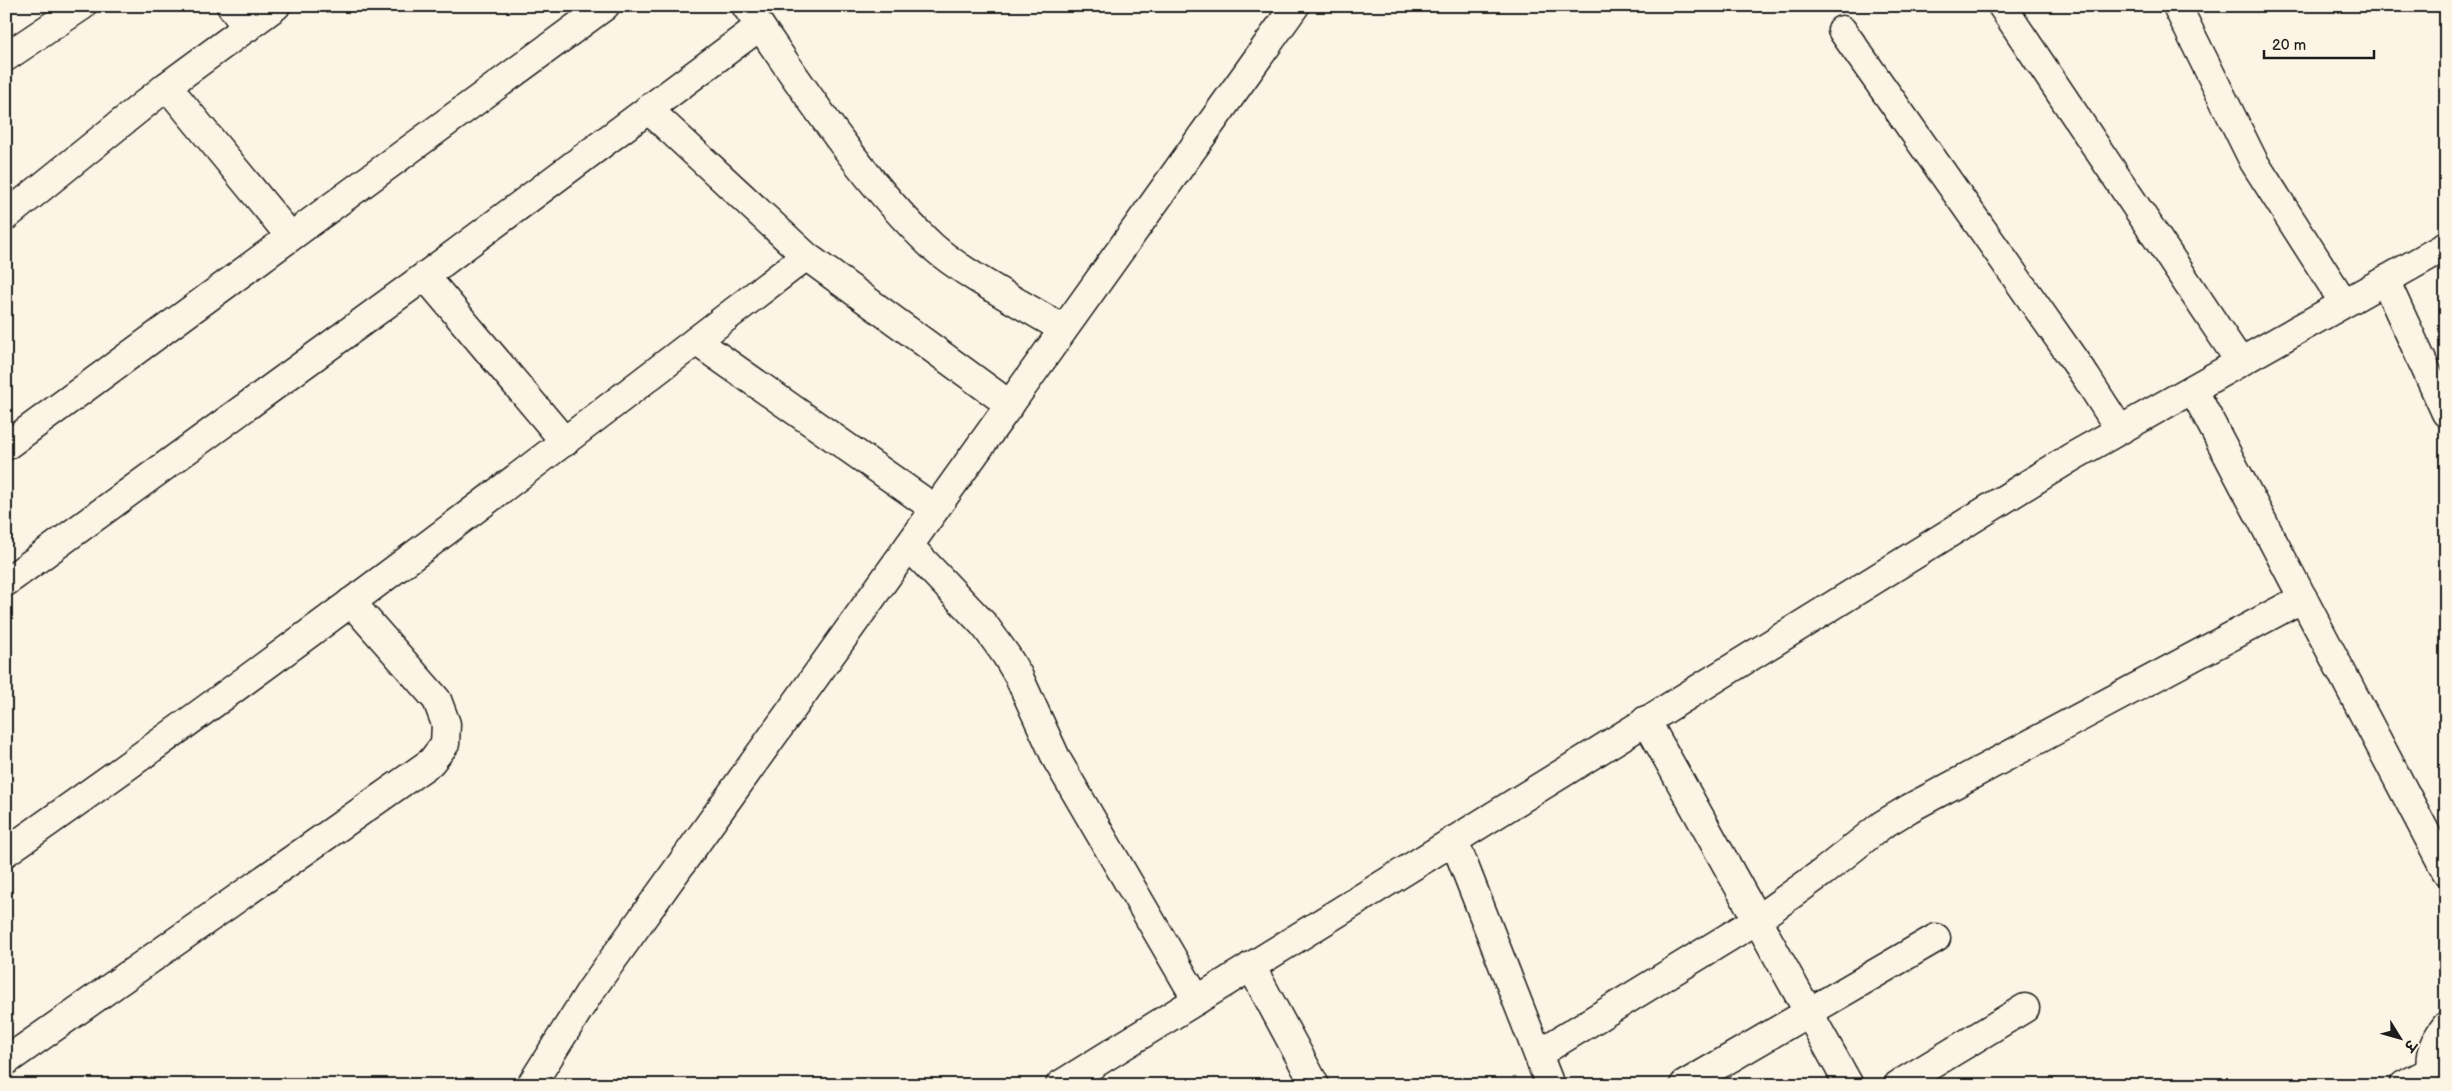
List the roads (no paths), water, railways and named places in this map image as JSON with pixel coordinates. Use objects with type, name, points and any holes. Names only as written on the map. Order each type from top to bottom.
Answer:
[{"type":"street","points":[[6,57],[82,6]]},
{"type":"street","points":[[6,216],[167,86],[239,17],[276,6]]},
{"type":"street","points":[[6,446],[605,6]]},
{"type":"street","points":[[531,1085],[591,990],[1295,6]]},
{"type":"street","points":[[2002,6],[2240,362]]},
{"type":"street","points":[[2177,6],[2254,162],[2344,303]]},
{"type":"street","points":[[6,582],[425,276],[648,109],[753,16],[853,155],[888,198],[933,246],[970,273],[1064,329]]},
{"type":"street","points":[[1842,30],[2080,369],[2120,430]]},
{"type":"street","points":[[167,86],[290,236]]},
{"type":"street","points":[[648,109],[806,256],[1010,405]]},
{"type":"street","points":[[1060,1085],[2064,462],[2446,246]]},
{"type":"street","points":[[6,852],[184,726],[351,602],[565,442],[806,256]]},
{"type":"street","points":[[425,276],[565,442]]},
{"type":"street","points":[[2385,280],[2446,413]]},
{"type":"street","points":[[696,341],[935,509]]},
{"type":"street","points":[[2192,389],[2446,871]]},
{"type":"street","points":[[909,546],[985,626],[1006,655],[1018,676],[1057,760],[1197,1000]]},
{"type":"street","points":[[1538,1054],[1756,921],[1823,872],[1882,825],[1910,808],[2303,598]]},
{"type":"street","points":[[6,1061],[431,762],[445,744],[446,724],[437,700],[351,602]]},
{"type":"street","points":[[1646,720],[1848,1085]]},
{"type":"street","points":[[1454,840],[1550,1085]]},
{"type":"street","points":[[1684,1085],[1936,938]]},
{"type":"street","points":[[1251,966],[1315,1085]]},
{"type":"street","points":[[1898,1085],[2025,1008]]},
{"type":"street","points":[[2404,1085],[2432,1078],[2429,1060],[2434,1042],[2446,1026]]}]
